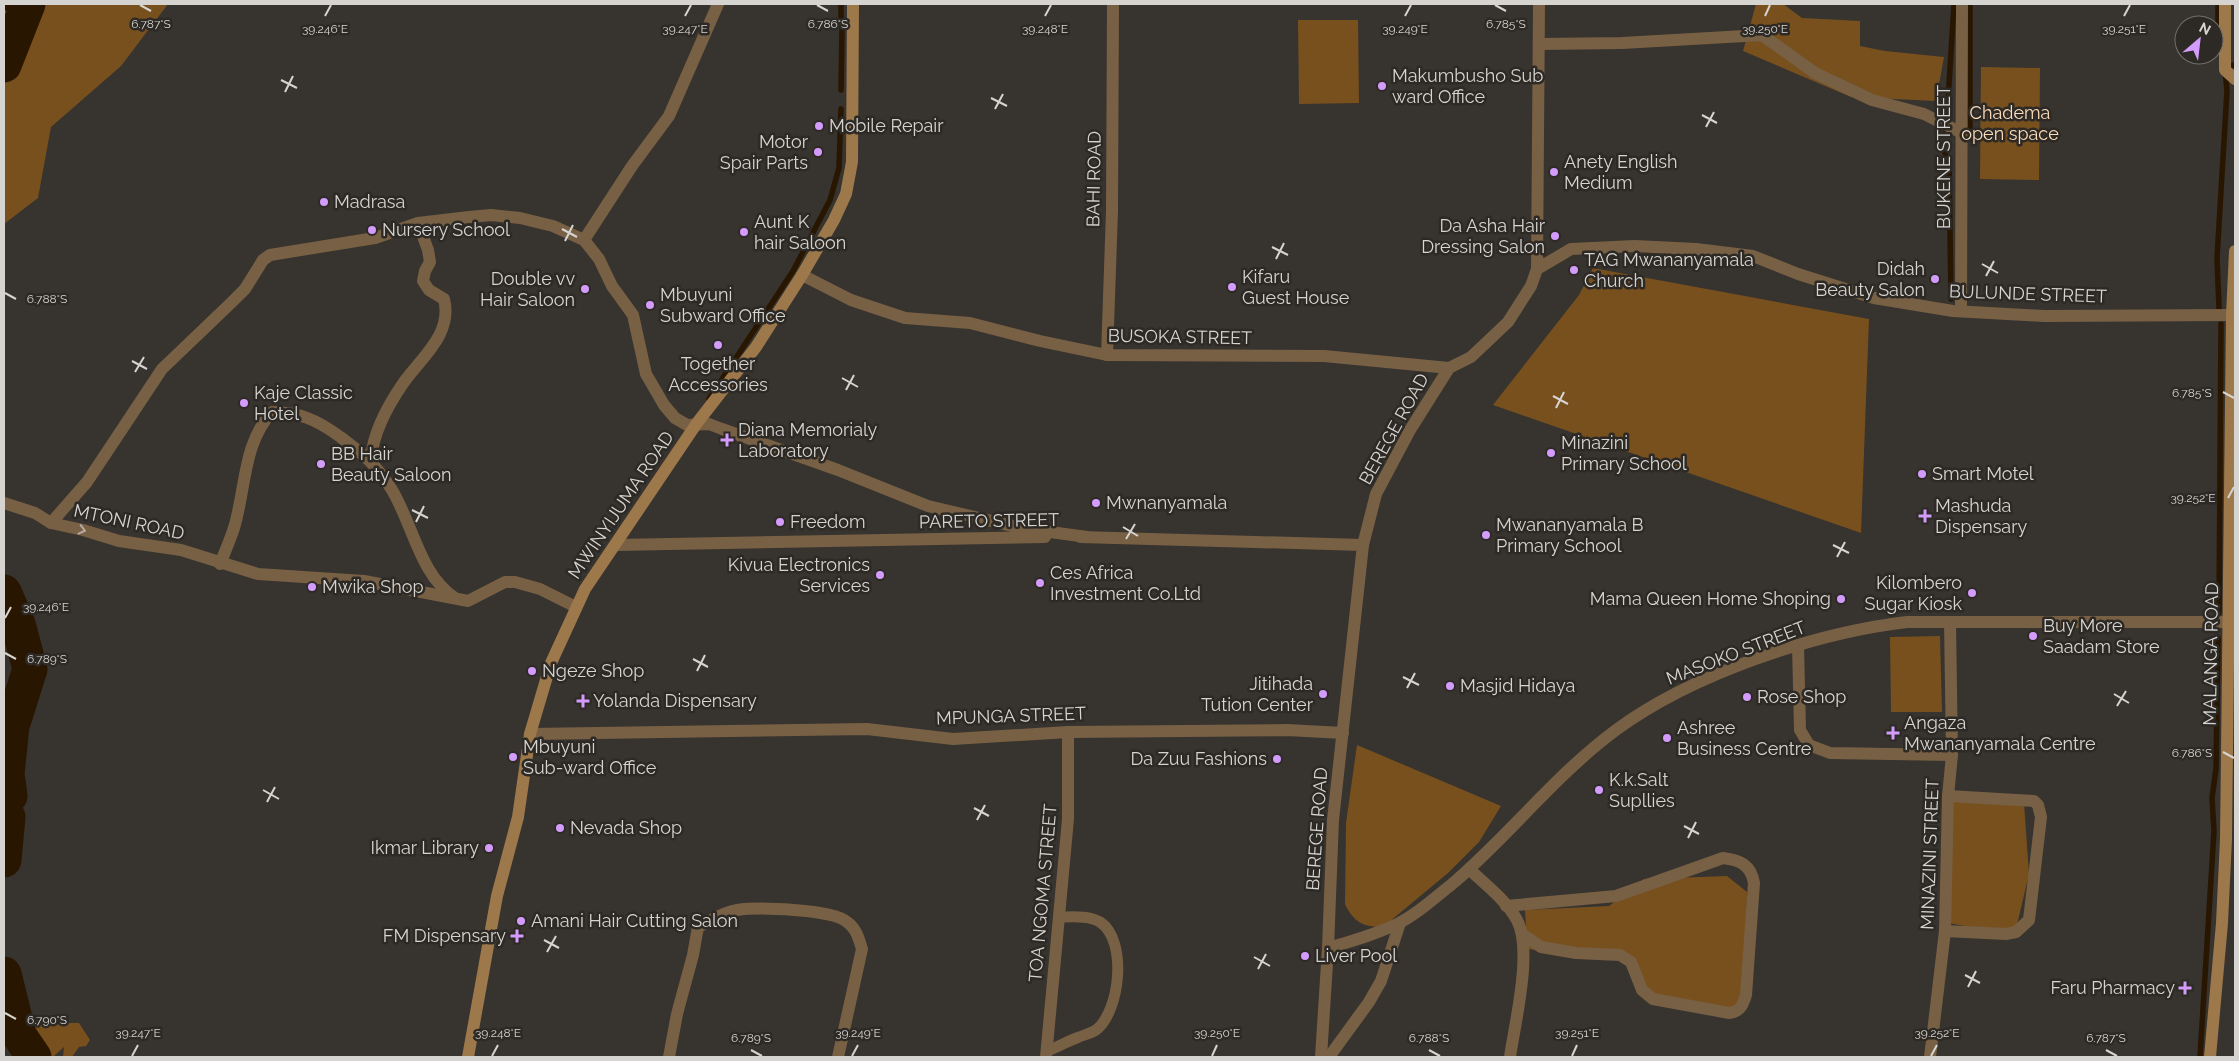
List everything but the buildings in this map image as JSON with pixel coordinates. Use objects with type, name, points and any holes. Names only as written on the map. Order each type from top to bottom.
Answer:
[{"type":"street","points":[[584,240],[632,166],[670,116],[718,4]]},
{"type":"street","name":"MWINYIJUMA ROAD","points":[[468,1057],[497,896],[518,817],[530,734],[551,663],[585,589],[697,423],[756,347],[834,220],[846,194],[852,162],[853,4]]},
{"type":"street","name":"BAHI ROAD","points":[[1107,355],[1112,211],[1113,4]]},
{"type":"street","name":"BEREGE ROAD","points":[[1321,1057],[1333,820],[1362,545],[1376,494],[1410,430],[1449,368],[1471,357],[1508,322],[1521,305],[1537,269],[1539,4]]},
{"type":"street","name":"BUKENE STREET","points":[[1961,310],[1962,4]]},
{"type":"street","points":[[2226,4],[2225,70],[2235,79]]},
{"type":"street","points":[[1540,44],[1622,43],[1762,35],[1815,73],[1872,100],[1924,114],[1962,133]]},
{"type":"street","points":[[51,523],[87,482],[162,369],[210,325],[245,289],[263,260],[270,255],[375,238],[418,223],[469,217],[501,216],[553,226],[584,240],[599,259],[612,286],[633,315],[646,374],[675,418],[687,425],[697,423],[716,426],[801,456],[928,506],[1021,528],[1087,537]]},
{"type":"street","points":[[371,459],[372,444],[379,426],[404,381],[436,342],[445,314],[444,300],[429,290],[423,281],[425,271],[430,262],[428,250],[418,223]]},
{"type":"street","name":"BULUNDE STREET","points":[[1537,269],[1571,249],[1635,246],[1696,249],[1752,256],[1798,274],[1874,298],[1961,310],[2044,316],[2232,315]]},
{"type":"street","name":"MALANGA ROAD","points":[[2210,1057],[2230,839],[2231,721],[2229,622],[2232,315],[2235,251]]},
{"type":"street","name":"BUSOKA STREET","points":[[802,274],[852,300],[905,318],[970,323],[1107,355],[1324,356],[1449,368]]},
{"type":"street","points":[[220,564],[234,527],[252,447],[260,424],[272,412],[294,412],[324,425],[371,459],[392,491],[420,552],[439,585],[460,600],[468,601],[505,582],[515,582],[540,589],[576,607]]},
{"type":"street","name":"MTONI ROAD","points":[[4,503],[35,513],[51,523],[119,541],[181,550],[220,564],[274,576],[364,581],[460,600]]},
{"type":"street","name":"PARETO STREET","points":[[616,545],[1087,537],[1362,545]]},
{"type":"street","name":"MASOKO STREET","points":[[1328,948],[1400,923],[1421,909],[1469,869],[1582,759],[1616,730],[1685,689],[1798,645],[1874,626],[1907,622],[2229,622]]},
{"type":"street","name":"MINAZINI STREET","points":[[1930,1057],[1944,931],[1948,796],[1952,755],[1950,622]]},
{"type":"street","points":[[1798,645],[1800,730],[1809,745],[1830,753],[1952,755]]},
{"type":"street","name":"MPUNGA STREET","points":[[530,734],[866,729],[953,740],[1068,732],[1287,730],[1343,732]]},
{"type":"street","name":"TOA NGOMA STREET","points":[[1047,1054],[1068,819],[1068,732]]},
{"type":"street","points":[[1944,931],[2006,934],[2016,932],[2023,927],[2029,920],[2041,818],[2038,805],[2034,801],[1948,796]]},
{"type":"street","points":[[1506,906],[1616,896],[1723,858],[1736,859],[1745,864],[1753,875],[1746,995],[1742,1006],[1735,1012],[1729,1013],[1653,999],[1642,990],[1631,962],[1620,955],[1576,953],[1542,947],[1522,934]]},
{"type":"street","points":[[1469,869],[1506,906],[1517,920],[1522,934],[1524,964],[1510,1057]]},
{"type":"street","points":[[669,1057],[677,1014],[693,955],[698,927],[723,914],[736,910],[769,909],[823,913],[838,917],[848,922],[859,938],[862,948],[838,1057]]},
{"type":"street","points":[[1328,1057],[1369,1002],[1381,981],[1400,923]]},
{"type":"lane","points":[[1047,1054],[1097,1030],[1108,1012],[1118,984],[1118,956],[1110,934],[1101,922],[1089,918],[1059,917]]},
{"type":"green space","points":[[4,4],[168,4],[121,66],[51,127],[38,198],[4,224]]},
{"type":"green space","points":[[1756,4],[1783,4],[1802,18],[1860,21],[1860,46],[1885,51],[1944,57],[1936,101],[1851,97],[1743,51]]},
{"type":"green space","points":[[1298,20],[1358,20],[1359,103],[1299,104]]},
{"type":"green space","name":"Chadema open space","points":[[1981,67],[2040,68],[2039,180],[1980,179]]},
{"type":"green space","points":[[1593,268],[1869,319],[1861,533],[1493,405],[1579,295]]},
{"type":"green space","points":[[1940,636],[1942,712],[1891,712],[1890,637]]},
{"type":"green space","points":[[1357,745],[1501,806],[1479,842],[1448,873],[1383,927],[1360,923],[1352,916],[1345,904],[1346,823]]},
{"type":"green space","points":[[1953,802],[2024,803],[2029,874],[2016,929],[1982,929],[1948,923]]},
{"type":"green space","points":[[1727,876],[1747,892],[1746,992],[1732,1015],[1647,995],[1629,961],[1527,949],[1525,910],[1609,906],[1644,879]]},
{"type":"green space","points":[[79,1023],[90,1040],[86,1046],[79,1047],[72,1057],[63,1057],[64,1047],[54,1056],[40,1057],[25,1025]]},
{"type":"waterway","points":[[4,65],[28,4]]},
{"type":"waterway","points":[[841,4],[841,16]]},
{"type":"waterway","points":[[1946,133],[1954,4]]},
{"type":"waterway","points":[[1970,4],[1970,133]]},
{"type":"waterway","points":[[2218,4],[2218,15]]},
{"type":"waterway","points":[[4,7],[24,13]]},
{"type":"waterway","points":[[841,90],[842,29]]},
{"type":"waterway","points":[[2219,308],[2217,258],[2227,91],[2225,70],[2235,64]]},
{"type":"waterway","points":[[709,399],[793,271],[830,200],[839,168],[841,109]]},
{"type":"waterway","points":[[1945,153],[1949,162],[1951,299]]},
{"type":"waterway","points":[[2219,612],[2221,324]]},
{"type":"waterway","points":[[4,592],[18,624],[30,669],[12,726],[7,774],[10,796]]},
{"type":"waterway","points":[[2200,1057],[2214,831],[2212,798],[2216,769],[2218,638]]},
{"type":"waterway","points":[[4,860],[8,817]]},
{"type":"waterway","points":[[4,974],[19,1035],[34,1057]]},
{"type":"place","name":"Makumbusho Sub ward Office","points":[[1382,86]]},
{"type":"place","name":"Mobile Repair","points":[[819,126]]},
{"type":"place","name":"Motor Spair Parts","points":[[818,152]]},
{"type":"place","name":"Anety English Medium","points":[[1554,172]]},
{"type":"place","name":"Madrasa","points":[[324,202]]},
{"type":"place","name":"Nursery School","points":[[372,230]]},
{"type":"place","name":"Aunt K hair Saloon","points":[[744,232]]},
{"type":"place","name":"Da Asha Hair Dressing Salon","points":[[1555,236]]},
{"type":"place","name":"TAG Mwananyamala Church","points":[[1574,270]]},
{"type":"place","name":"Didah Beauty Salon","points":[[1935,279]]},
{"type":"place","name":"Kifaru Guest House","points":[[1232,287]]},
{"type":"place","name":"Double vv Hair Saloon","points":[[585,289]]},
{"type":"place","name":"Mbuyuni Subward Office","points":[[650,305]]},
{"type":"place","name":"Together Accessories","points":[[718,345]]},
{"type":"place","name":"Kaje Classic Hotel","points":[[244,403]]},
{"type":"place","name":"Diana Memorialy Laboratory","points":[[727,440]]},
{"type":"place","name":"Minazini Primary School","points":[[1551,453]]},
{"type":"place","name":"BB Hair Beauty Saloon","points":[[321,464]]},
{"type":"place","name":"Smart Motel","points":[[1922,474]]},
{"type":"place","name":"Mwnanyamala","points":[[1096,503]]},
{"type":"place","name":"Mashuda Dispensary","points":[[1925,516]]},
{"type":"place","name":"Freedom","points":[[780,522]]},
{"type":"place","name":"Mwananyamala B Primary School","points":[[1486,535]]},
{"type":"place","name":"Kivua Electronics Services","points":[[880,575]]},
{"type":"place","name":"Ces Africa Investment Co.Ltd","points":[[1040,583]]},
{"type":"place","name":"Mwika Shop","points":[[312,587]]},
{"type":"place","name":"Kilombero Sugar Kiosk","points":[[1972,593]]},
{"type":"place","name":"Mama Queen Home Shoping","points":[[1841,599]]},
{"type":"place","name":"Buy More Saadam Store","points":[[2033,636]]},
{"type":"place","name":"Ngeze Shop","points":[[532,671]]},
{"type":"place","name":"Masjid Hidaya","points":[[1450,686]]},
{"type":"place","name":"Jitihada Tution Center","points":[[1323,694]]},
{"type":"place","name":"Rose Shop","points":[[1747,697]]},
{"type":"place","name":"Yolanda Dispensary","points":[[583,701]]},
{"type":"place","name":"Angaza Mwananyamala Centre","points":[[1893,733]]},
{"type":"place","name":"Ashree Business Centre","points":[[1667,738]]},
{"type":"place","name":"Mbuyuni Sub-ward Office","points":[[513,757]]},
{"type":"place","name":"Da Zuu Fashions","points":[[1277,759]]},
{"type":"place","name":"K.k.Salt Supllies","points":[[1599,790]]},
{"type":"place","name":"Nevada Shop","points":[[560,828]]},
{"type":"place","name":"Ikmar Library","points":[[489,848]]},
{"type":"place","name":"Amani Hair Cutting Salon","points":[[521,921]]},
{"type":"place","name":"FM Dispensary","points":[[517,936]]},
{"type":"place","name":"Liver Pool","points":[[1305,956]]},
{"type":"place","name":"Faru Pharmacy","points":[[2185,988]]}]
